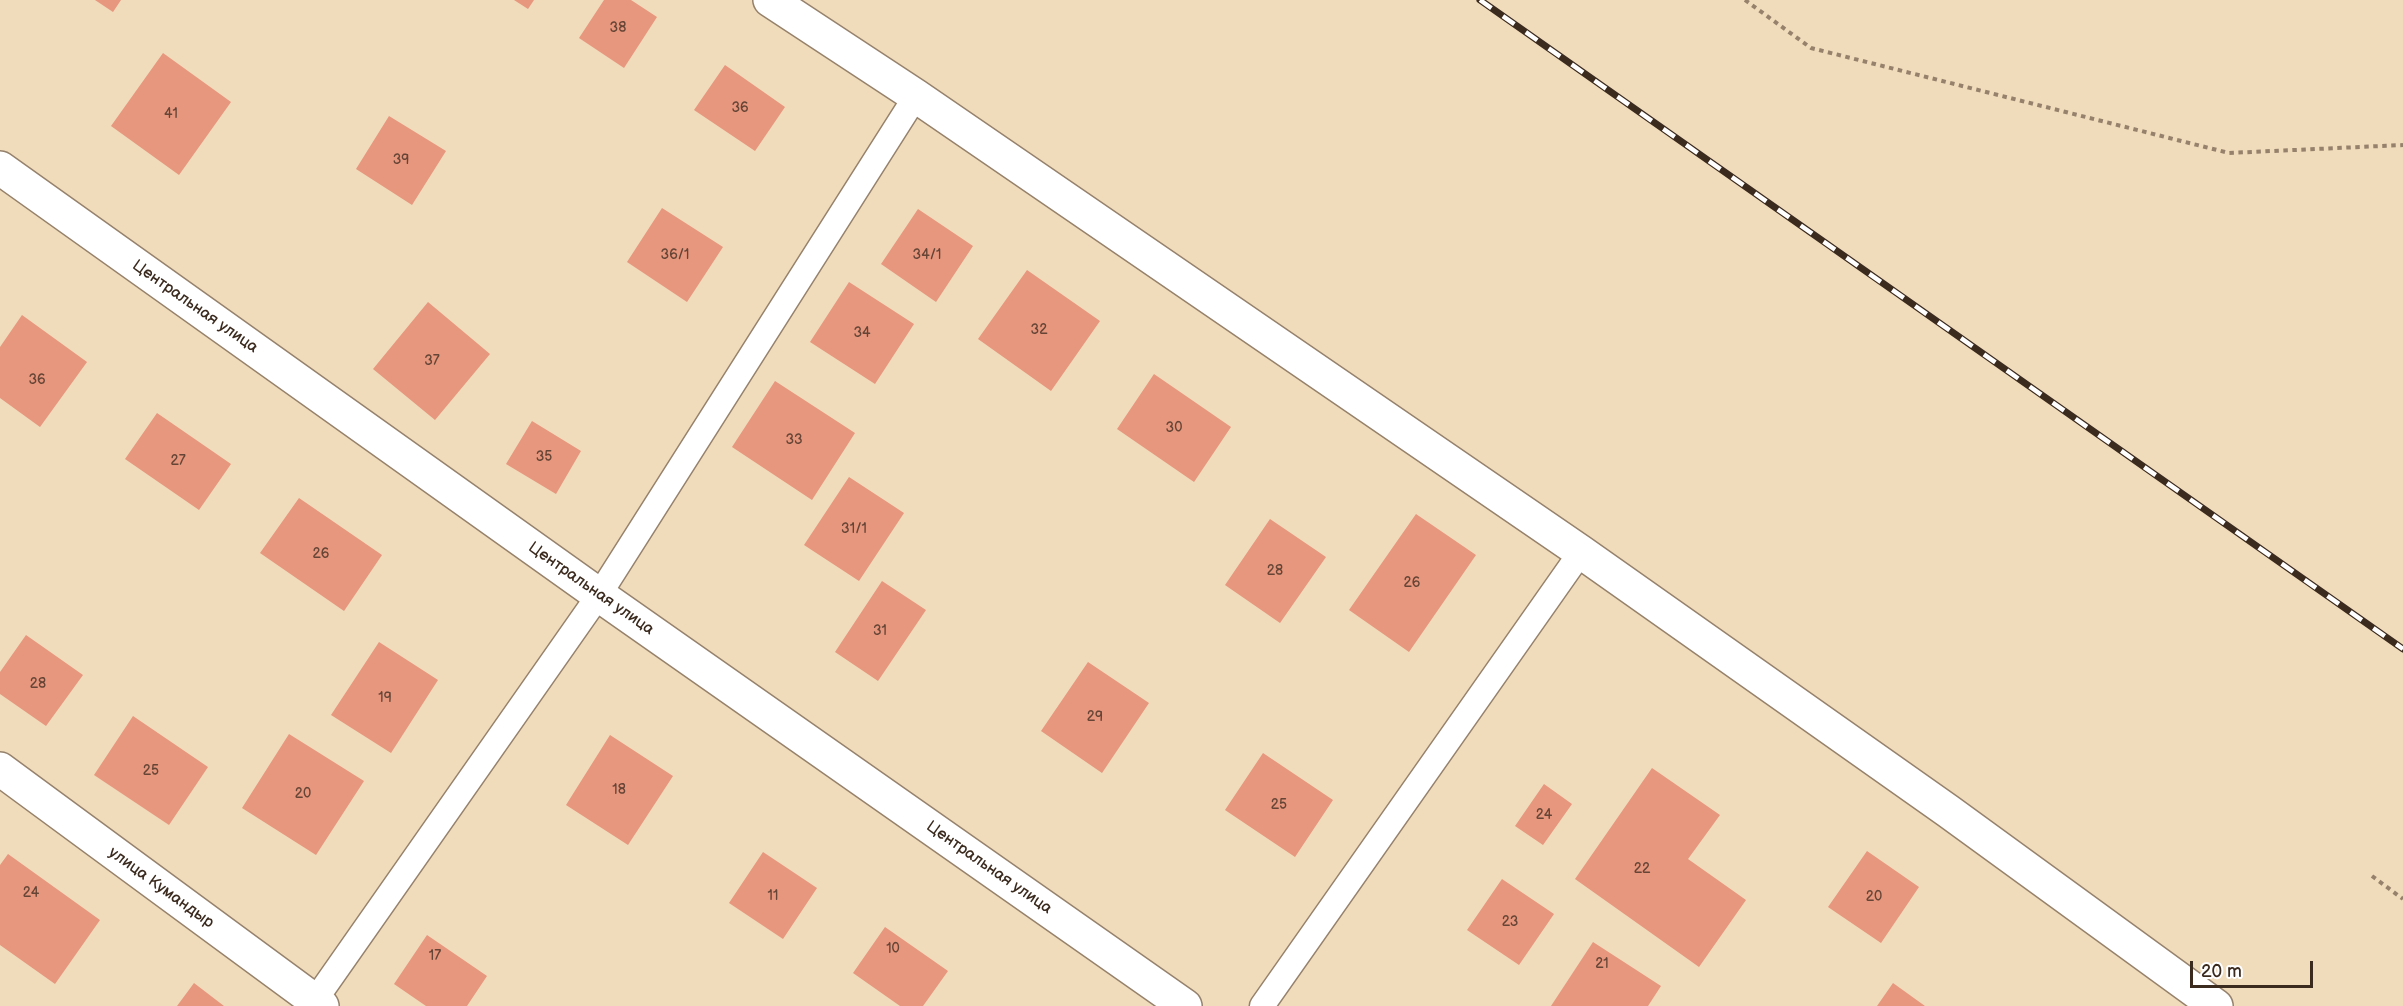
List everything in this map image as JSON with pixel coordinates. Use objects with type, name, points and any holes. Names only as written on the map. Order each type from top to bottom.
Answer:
[{"type":"street","points":[[770,0],[916,96],[1581,552],[1948,811],[2216,1006]]},
{"type":"street","name":"Центральная улица","points":[[0,168],[599,595],[1185,1006]]},
{"type":"street","name":"улица Кумандыр","points":[[0,770],[316,1004]]},
{"type":"lane","points":[[316,1004],[599,595],[916,96]]},
{"type":"lane","points":[[1262,1006],[1581,552]]},
{"type":"path","points":[[1745,0],[1811,48],[2229,153],[2403,146]]},
{"type":"path","points":[[2372,876],[2403,898]]},
{"type":"building","points":[[95,0],[121,0],[113,12]]},
{"type":"building","points":[[514,0],[534,0],[528,9]]},
{"type":"building","points":[[604,0],[631,0],[657,17],[624,68],[579,38]]},
{"type":"building","points":[[163,53],[231,102],[179,175],[111,126]]},
{"type":"building","points":[[725,65],[785,107],[755,151],[694,110]]},
{"type":"building","points":[[389,116],[446,151],[412,205],[356,169]]},
{"type":"building","points":[[662,208],[723,247],[687,302],[627,262]]},
{"type":"building","points":[[918,209],[973,246],[936,302],[881,264]]},
{"type":"building","points":[[1027,270],[1100,321],[1051,391],[978,339]]},
{"type":"building","points":[[849,282],[914,324],[875,384],[810,342]]},
{"type":"building","points":[[428,302],[490,354],[435,420],[373,369]]},
{"type":"building","points":[[22,315],[87,362],[40,427],[0,398],[0,347]]},
{"type":"building","points":[[1154,374],[1231,427],[1194,482],[1117,429]]},
{"type":"building","points":[[775,381],[855,433],[812,500],[732,447]]},
{"type":"building","points":[[157,413],[231,464],[199,510],[125,459]]},
{"type":"building","points":[[532,421],[581,451],[556,494],[506,464]]},
{"type":"building","points":[[849,477],[904,513],[859,581],[804,545]]},
{"type":"building","points":[[299,498],[382,555],[344,611],[260,553]]},
{"type":"building","points":[[1416,514],[1476,555],[1409,652],[1349,610]]},
{"type":"building","points":[[1270,519],[1326,557],[1280,623],[1225,585]]},
{"type":"building","points":[[882,581],[926,610],[878,681],[835,652]]},
{"type":"building","points":[[26,635],[83,675],[46,726],[0,694],[0,672]]},
{"type":"building","points":[[379,642],[438,680],[391,753],[331,715]]},
{"type":"building","points":[[1088,662],[1149,703],[1102,773],[1041,731]]},
{"type":"building","points":[[133,716],[208,767],[169,825],[94,775]]},
{"type":"building","points":[[289,734],[364,781],[316,855],[242,808]]},
{"type":"building","points":[[610,735],[673,776],[628,845],[566,805]]},
{"type":"building","points":[[1263,753],[1333,800],[1295,857],[1225,810]]},
{"type":"building","points":[[1652,768],[1720,815],[1688,859],[1746,900],[1699,967],[1575,879]]},
{"type":"building","points":[[1544,784],[1572,804],[1543,845],[1515,826]]},
{"type":"building","points":[[1867,851],[1919,887],[1881,943],[1828,907]]},
{"type":"building","points":[[763,852],[817,888],[783,939],[729,903]]},
{"type":"building","points":[[8,854],[100,920],[55,984],[0,945],[0,865]]},
{"type":"building","points":[[1502,879],[1554,914],[1519,965],[1467,930]]},
{"type":"building","points":[[885,927],[948,971],[923,1006],[900,1006],[853,973]]},
{"type":"building","points":[[427,935],[487,976],[467,1006],[426,1006],[394,984]]},
{"type":"building","points":[[1593,942],[1661,986],[1648,1006],[1551,1006]]},
{"type":"building","points":[[194,983],[224,1006],[177,1006]]},
{"type":"building","points":[[1893,983],[1925,1006],[1877,1006]]},
{"type":"railway","points":[[1480,0],[2403,649]]}]
